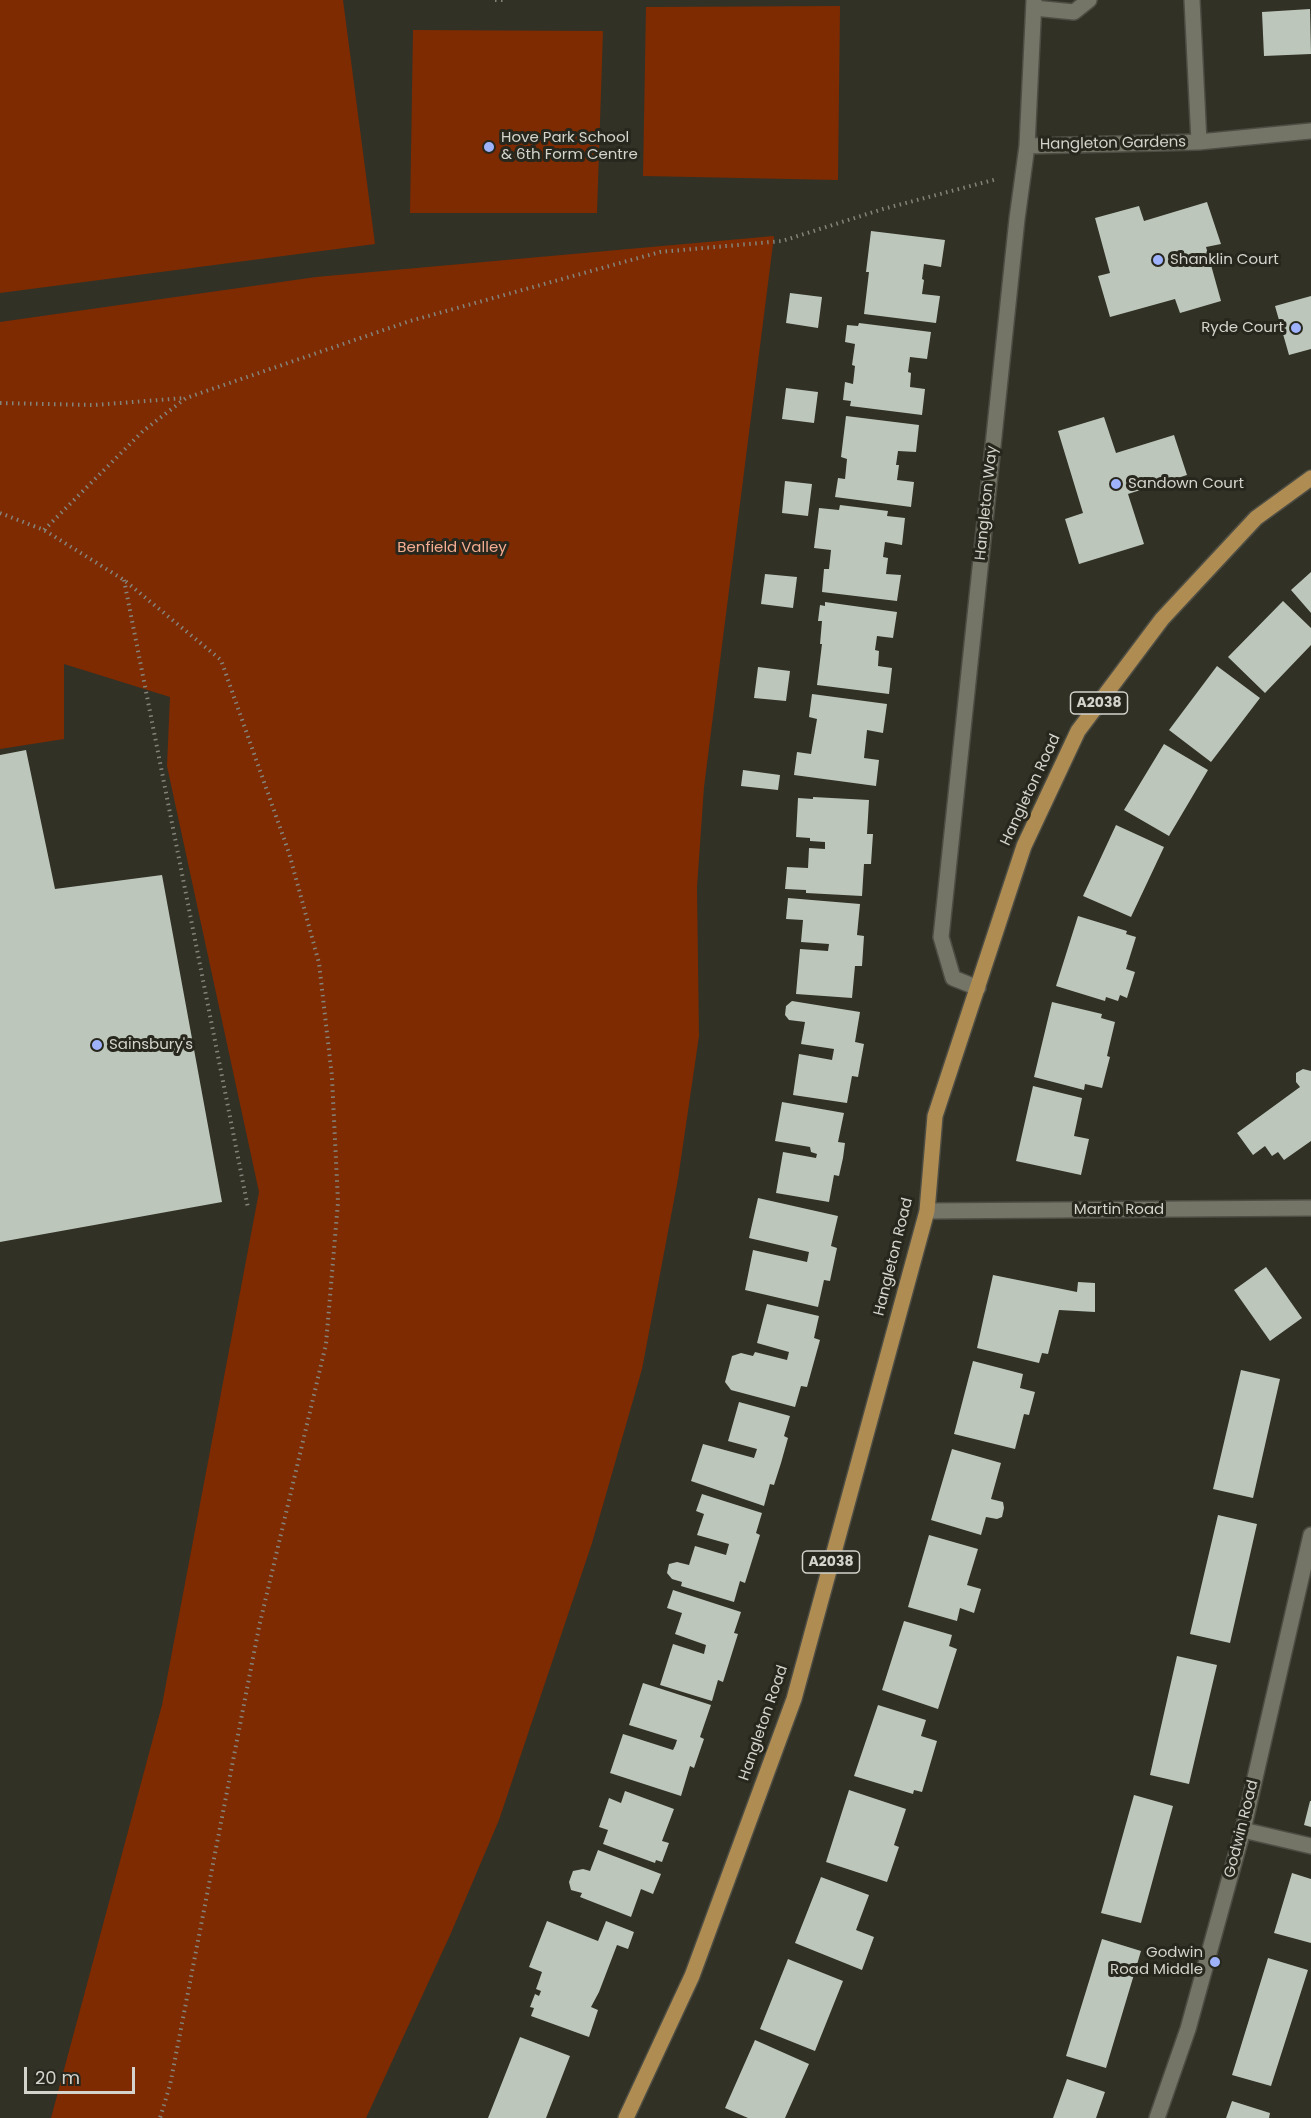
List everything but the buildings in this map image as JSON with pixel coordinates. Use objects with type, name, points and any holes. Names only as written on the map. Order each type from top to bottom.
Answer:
[{"type":"main road","name":"Hangleton Road","points":[[626,2118],[692,1976],[794,1699],[927,1211],[935,1116],[1023,846],[1078,731],[1170,610],[1256,518],[1311,478]]},
{"type":"street","points":[[1034,4],[1074,12],[1089,0]]},
{"type":"street","name":"Hangleton Gardens","points":[[1192,0],[1199,142]]},
{"type":"street","name":"Hangleton Way","points":[[978,988],[954,978],[941,937],[1017,219],[1027,146],[1034,4]]},
{"type":"street","name":"Hangleton Gardens","points":[[1027,146],[1199,142],[1311,131]]},
{"type":"street","name":"Martin Road","points":[[927,1211],[1311,1208]]},
{"type":"street","name":"Godwin Road","points":[[1157,2118],[1188,2029],[1243,1830],[1311,1535]]},
{"type":"street","points":[[1243,1830],[1311,1846]]},
{"type":"path","points":[[495,0],[503,0]]},
{"type":"path","points":[[0,403],[94,405],[186,398],[410,321],[660,252],[782,241],[883,208],[1023,172]]},
{"type":"path","points":[[44,530],[143,431],[186,398]]},
{"type":"path","points":[[0,513],[44,530],[124,580],[221,660],[289,853],[319,963],[332,1077],[338,1202],[326,1344],[259,1627],[170,2085],[160,2118]]},
{"type":"path","points":[[124,580],[248,1208]]},
{"type":"green space","points":[[0,0],[343,0],[375,244],[0,293]]},
{"type":"green space","points":[[840,6],[838,180],[643,176],[646,7]]},
{"type":"green space","points":[[413,30],[603,31],[597,213],[410,213]]},
{"type":"green space","name":"Benfield Valley","points":[[774,236],[704,787],[697,887],[699,1036],[678,1179],[642,1369],[592,1543],[499,1820],[451,1933],[366,2118],[51,2118],[162,1705],[259,1192],[167,766],[170,697],[64,664],[64,739],[0,749],[0,322],[316,277]]},
{"type":"place","name":"Hove Park School & 6th Form Centre","points":[[489,147]]},
{"type":"place","name":"Shanklin Court","points":[[1158,260]]},
{"type":"place","name":"Ryde Court","points":[[1296,328]]},
{"type":"place","name":"Sandown Court","points":[[1116,484]]},
{"type":"place","name":"Sainsbury's","points":[[97,1045]]},
{"type":"place","name":"Godwin Road Middle","points":[[1215,1962]]}]
